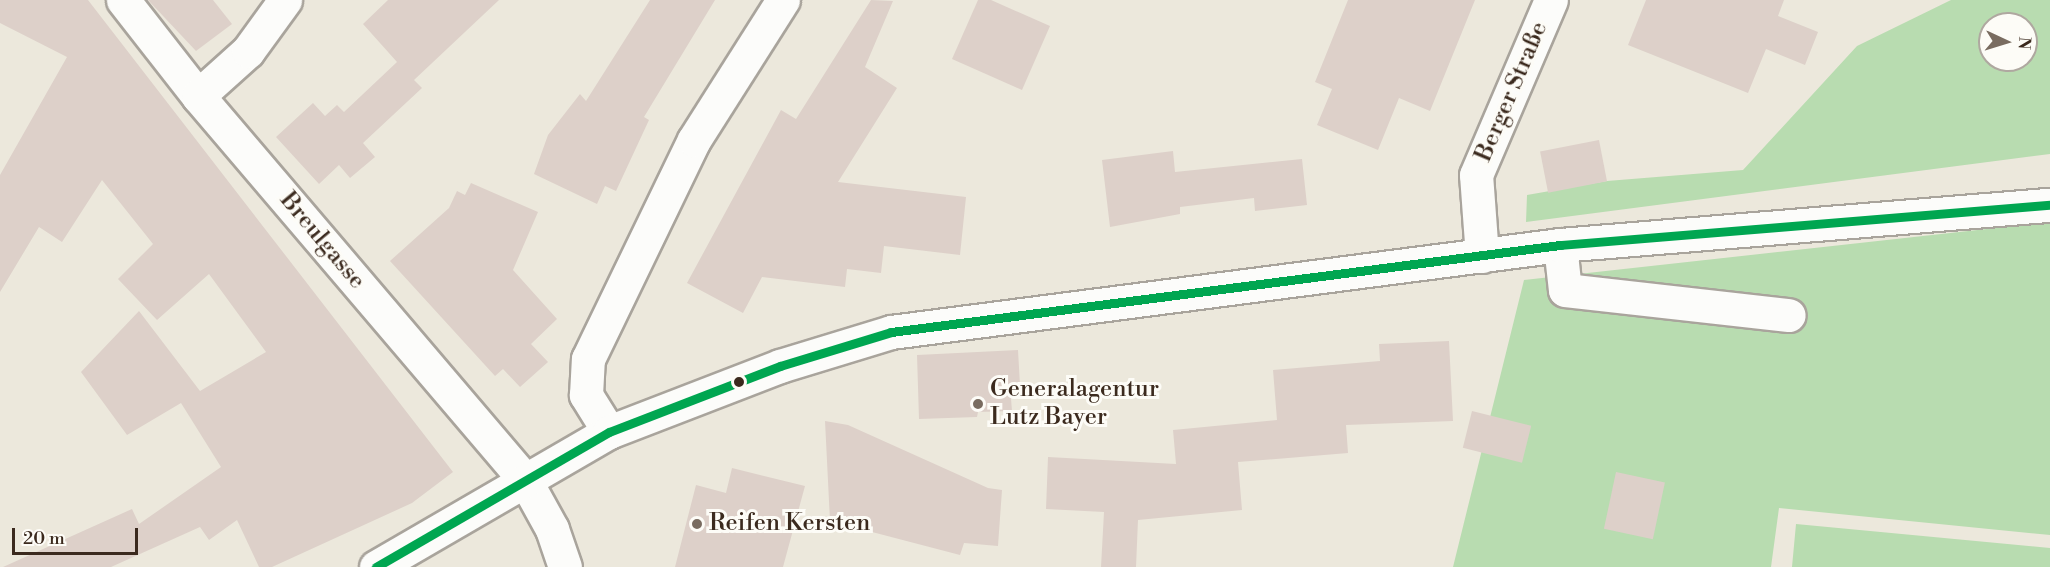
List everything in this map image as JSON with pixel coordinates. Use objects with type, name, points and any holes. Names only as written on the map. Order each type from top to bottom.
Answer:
[{"type":"street","name":"Breulgasse","points":[[123,0],[198,96],[525,480],[552,529],[565,567]]},
{"type":"street","points":[[198,96],[248,51],[285,0]]},
{"type":"street","points":[[609,432],[586,395],[588,359],[694,140],[783,0]]},
{"type":"street","name":"Berger Straße","points":[[1482,256],[1476,175],[1551,0]]},
{"type":"street","points":[[376,567],[609,432],[694,397],[891,332],[1560,245],[2050,205]]},
{"type":"street","points":[[1560,245],[1565,290],[1789,315]]},
{"type":"green space","points":[[1951,0],[2050,0],[2050,154],[1526,222],[1527,195],[1607,181],[1743,170],[1857,46]]},
{"type":"green space","points":[[2050,222],[2050,535],[1779,508],[1771,567],[1453,567],[1524,280]]},
{"type":"green space","points":[[1796,524],[2050,548],[2050,567],[1792,567]]},
{"type":"building","points":[[0,0],[88,0],[453,472],[412,503],[272,567],[259,567],[237,520],[209,540],[200,527],[111,567],[3,567],[132,509],[139,524],[221,467],[181,403],[127,435],[81,372],[139,311],[200,391],[266,352],[209,274],[157,320],[118,279],[153,244],[102,180],[62,242],[39,227],[0,292],[0,175],[67,57],[0,23]]},
{"type":"building","points":[[148,0],[213,0],[232,24],[196,51]]},
{"type":"building","points":[[388,0],[499,0],[414,80],[422,88],[363,143],[375,157],[350,178],[339,165],[319,184],[276,137],[313,103],[325,116],[337,105],[344,112],[397,62],[363,24]]},
{"type":"building","points":[[650,0],[715,0],[644,117],[649,120],[616,191],[605,186],[597,204],[534,174],[548,135],[580,94],[586,101]]},
{"type":"building","points":[[871,0],[893,1],[865,67],[897,88],[838,182],[966,197],[960,255],[884,246],[881,273],[847,269],[845,287],[762,277],[743,313],[687,283],[781,110],[796,119]]},
{"type":"building","points":[[978,0],[991,0],[1050,26],[1022,90],[952,59]]},
{"type":"building","points":[[1348,0],[1475,0],[1430,111],[1399,98],[1378,150],[1317,125],[1332,89],[1315,82]]},
{"type":"building","points":[[1646,0],[1784,0],[1778,16],[1818,32],[1805,65],[1766,49],[1748,93],[1628,45]]},
{"type":"building","points":[[1599,140],[1607,181],[1548,193],[1540,151]]},
{"type":"building","points":[[1173,151],[1175,172],[1302,159],[1307,205],[1255,211],[1254,198],[1180,207],[1180,214],[1110,227],[1102,160]]},
{"type":"building","points":[[471,183],[538,212],[513,270],[557,319],[531,344],[548,362],[520,387],[503,369],[495,376],[390,261],[449,208],[457,191],[465,195]]},
{"type":"building","points":[[1449,341],[1453,421],[1346,425],[1348,453],[1238,462],[1242,510],[1138,520],[1136,567],[1101,567],[1104,512],[1046,509],[1048,457],[1176,464],[1173,430],[1277,420],[1273,370],[1380,361],[1379,344]]},
{"type":"building","points":[[1018,350],[1020,385],[1010,386],[1012,411],[978,412],[977,417],[919,419],[917,355]]},
{"type":"building","points":[[1472,411],[1531,426],[1522,463],[1463,448]]},
{"type":"building","points":[[825,421],[848,425],[988,488],[1002,490],[998,546],[964,543],[960,555],[830,521]]},
{"type":"building","points":[[732,468],[805,486],[783,567],[675,567],[696,485],[726,493]]},
{"type":"building","points":[[1616,472],[1665,482],[1653,539],[1604,529]]},
{"type":"transit line","points":[[376,567],[609,432],[780,366],[891,332],[1560,245],[2050,205]]},
{"type":"place","name":"Generalagentur Lutz Bayer","points":[[978,404]]},
{"type":"place","name":"Reifen Kersten","points":[[697,524]]}]
